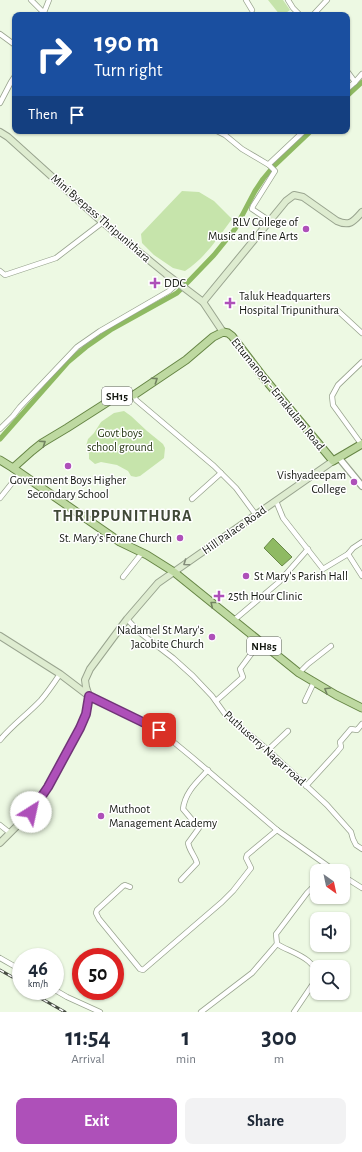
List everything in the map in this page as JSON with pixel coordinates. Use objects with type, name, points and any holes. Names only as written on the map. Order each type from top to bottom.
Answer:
[{"type":"main road","name":"Mini Byepass Thripunithara","points":[[0,132],[8,137],[103,222],[203,302],[223,332]]},
{"type":"main road","points":[[203,302],[286,201],[295,195],[303,197],[342,223],[346,224],[352,222],[362,212]]},
{"type":"main road","name":"Ettumanoor - Ernakulam Road","points":[[13,468],[42,443],[117,396],[134,395],[186,360],[213,337],[223,332],[228,332],[232,336],[264,378],[336,460],[362,444]]},
{"type":"main road","points":[[0,460],[120,542],[174,572],[158,583],[127,619],[90,669],[85,680],[89,696],[86,714],[80,728],[48,787],[31,812],[0,843]]},
{"type":"main road","name":"Hill Palace Road","points":[[174,572],[336,460]]},
{"type":"main road","name":"NH85","points":[[174,572],[299,673],[336,695],[362,708]]},
{"type":"main road","points":[[0,636],[60,674],[89,696]]},
{"type":"street","points":[[32,0],[42,12]]},
{"type":"street","points":[[45,12],[49,0]]},
{"type":"street","points":[[246,0],[252,10]]},
{"type":"street","points":[[288,0],[297,12]]},
{"type":"street","points":[[316,12],[327,0]]},
{"type":"street","points":[[0,34],[12,43]]},
{"type":"street","points":[[350,87],[362,74]]},
{"type":"street","points":[[350,76],[355,82]]},
{"type":"street","points":[[0,103],[12,80]]},
{"type":"street","points":[[223,134],[242,149],[271,167],[275,172],[252,209],[270,221]]},
{"type":"street","points":[[271,167],[301,134]]},
{"type":"street","points":[[0,271],[5,275],[56,258],[103,222]]},
{"type":"street","points":[[0,429],[77,347],[100,331],[169,291],[178,283]]},
{"type":"street","points":[[337,310],[362,333]]},
{"type":"street","points":[[362,362],[338,385],[332,396],[333,405],[362,444]]},
{"type":"street","points":[[134,395],[136,400],[214,466],[236,488],[256,515]]},
{"type":"street","points":[[336,460],[362,486]]},
{"type":"street","points":[[0,498],[20,473]]},
{"type":"street","points":[[192,499],[221,473]]},
{"type":"street","points":[[276,501],[283,518],[323,569],[348,554],[353,548],[362,542]]},
{"type":"street","points":[[233,621],[279,582],[308,549]]},
{"type":"street","points":[[123,577],[142,553]]},
{"type":"street","points":[[348,554],[362,576]]},
{"type":"street","name":"Puthuserry Nagar road","points":[[127,619],[139,632],[173,658],[193,676],[216,701],[225,714],[268,750],[344,823],[351,832],[356,845],[362,850]]},
{"type":"street","points":[[216,701],[243,678],[240,669],[260,642]]},
{"type":"street","points":[[299,673],[331,646]]},
{"type":"street","points":[[0,740],[41,700],[60,674]]},
{"type":"street","points":[[305,701],[314,682]]},
{"type":"street","points":[[89,696],[159,730],[277,830],[325,864]]},
{"type":"street","points":[[306,786],[341,747],[340,742],[345,735],[351,729],[357,730],[362,724]]},
{"type":"street","points":[[268,750],[288,731]]},
{"type":"street","points":[[181,880],[197,863],[189,849],[188,843],[199,828],[183,809],[184,804],[191,789],[208,770]]},
{"type":"street","points":[[0,825],[10,833]]},
{"type":"street","points":[[130,887],[125,885],[123,886],[96,912],[99,919],[140,969],[143,970],[233,891],[251,868],[246,858],[247,855],[277,830]]},
{"type":"street","points":[[350,880],[362,888]]},
{"type":"street","points":[[202,1012],[252,973],[277,944],[276,934],[310,890]]},
{"type":"street","points":[[277,944],[303,956],[311,964],[317,974],[316,978],[294,1012]]},
{"type":"street","points":[[0,958],[12,965]]},
{"type":"street","points":[[64,995],[100,1012]]},
{"type":"green space","points":[[268,0],[283,0],[290,10],[287,12],[278,12]]},
{"type":"green space","points":[[182,191],[199,192],[214,201],[232,219],[205,254],[185,271],[173,268],[154,255],[142,243],[141,234]]},
{"type":"green space","name":"Govt boys school ground","points":[[124,411],[163,444],[165,448],[164,458],[140,476],[136,477],[131,476],[128,471],[117,465],[101,462],[95,464],[89,459],[86,446],[88,439],[101,422],[114,413]]},
{"type":"shaded area","points":[[273,538],[292,557],[282,566],[264,548]]},
{"type":"waterway","points":[[350,93],[362,82]]},
{"type":"waterway","points":[[0,439],[68,362],[86,347],[112,329],[177,293],[214,255],[235,229],[263,179],[273,167],[308,134]]},
{"type":"railway","points":[[0,970],[12,977]]},
{"type":"railway","points":[[44,1000],[65,1012]]},
{"type":"place","name":"RLV College of Music and Fine Arts","points":[[306,229]]},
{"type":"place","name":"DDC","points":[[155,283]]},
{"type":"place","name":"Taluk Headquarters Hospital Tripunithura","points":[[230,303]]},
{"type":"place","name":"Government Boys Higher Secondary School","points":[[68,466]]},
{"type":"place","name":"Vishyadeepam College","points":[[354,482]]},
{"type":"place","name":"St. Mary's Forane Church","points":[[180,538]]},
{"type":"place","name":"St Mary's Parish Hall","points":[[246,576]]},
{"type":"place","name":"25th Hour Clinic","points":[[219,596]]},
{"type":"place","name":"Nadamel St Mary's Jacobite Church","points":[[212,637]]},
{"type":"place","name":"Muthoot Management Academy","points":[[101,816]]},
{"type":"district","name":"THRIPPUNITHURA","points":[[123,515]]},
{"type":"route","points":[[31,812],[48,787],[80,728],[86,714],[89,696],[159,730]]}]
